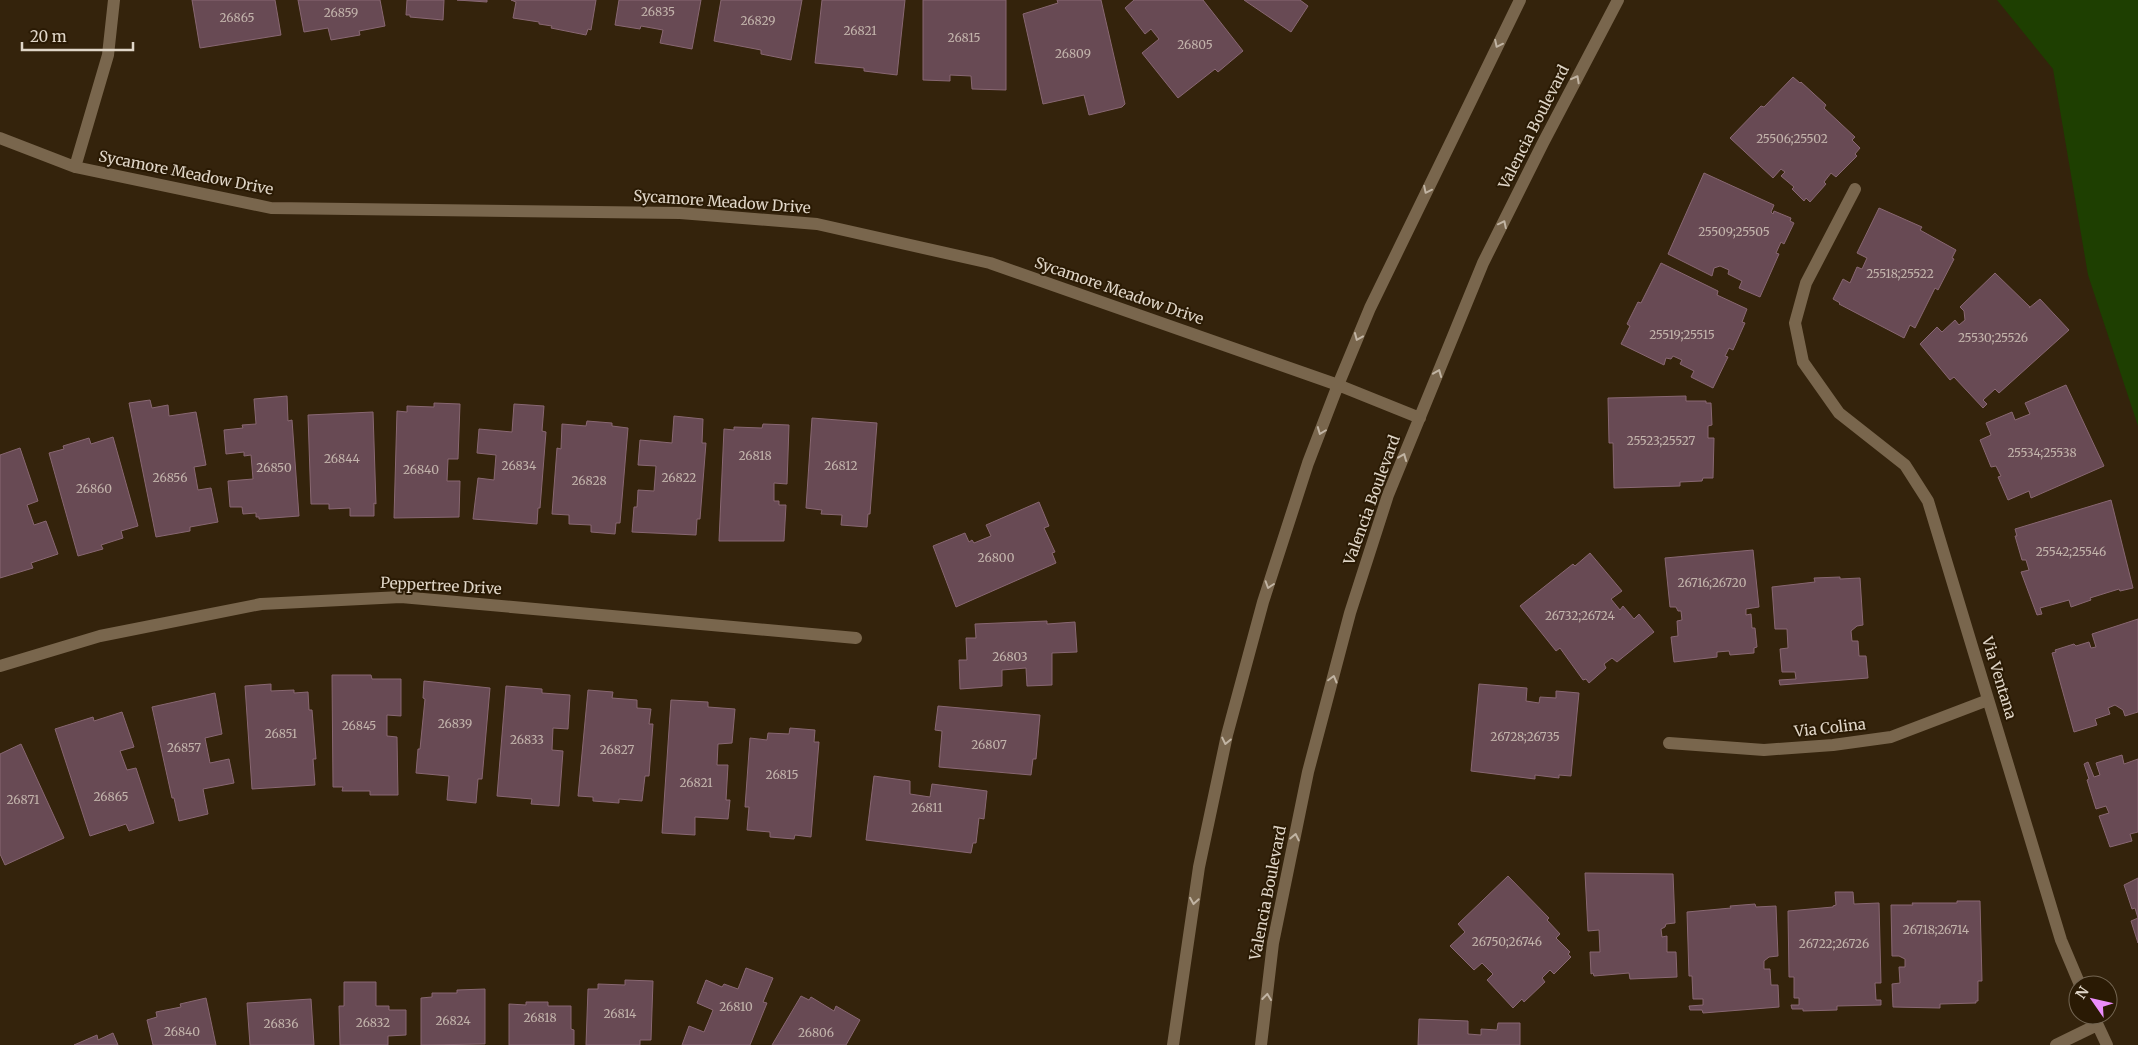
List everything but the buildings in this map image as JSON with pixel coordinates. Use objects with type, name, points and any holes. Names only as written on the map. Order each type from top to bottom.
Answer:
[{"type":"street","points":[[75,167],[108,55],[114,0]]},
{"type":"street","points":[[1173,1045],[1199,867],[1227,735],[1263,602],[1308,463],[1370,308],[1520,0]]},
{"type":"street","name":"Valencia Boulevard","points":[[1261,1045],[1273,943],[1311,763],[1356,595],[1388,495],[1483,263],[1542,143],[1618,0]]},
{"type":"street","name":"Sycamore Meadow Drive","points":[[0,138],[75,167],[270,208],[680,213],[817,224],[990,263],[1338,385],[1420,418]]},
{"type":"street","name":"Via Ventana","points":[[1855,189],[1806,283],[1795,323],[1803,362],[1839,413],[1905,465],[1928,501],[2061,940],[2076,975]]},
{"type":"street","name":"Peppertree Drive","points":[[0,666],[100,636],[261,604],[401,597],[856,638]]},
{"type":"street","name":"Via Colina","points":[[1669,743],[1764,750],[1833,745],[1891,737],[1988,700]]},
{"type":"street","points":[[2056,1045],[2087,1025]]},
{"type":"street","points":[[2097,1025],[2107,1045]]},
{"type":"green space","points":[[1997,0],[2138,0],[2138,426],[2088,275],[2053,69]]}]
